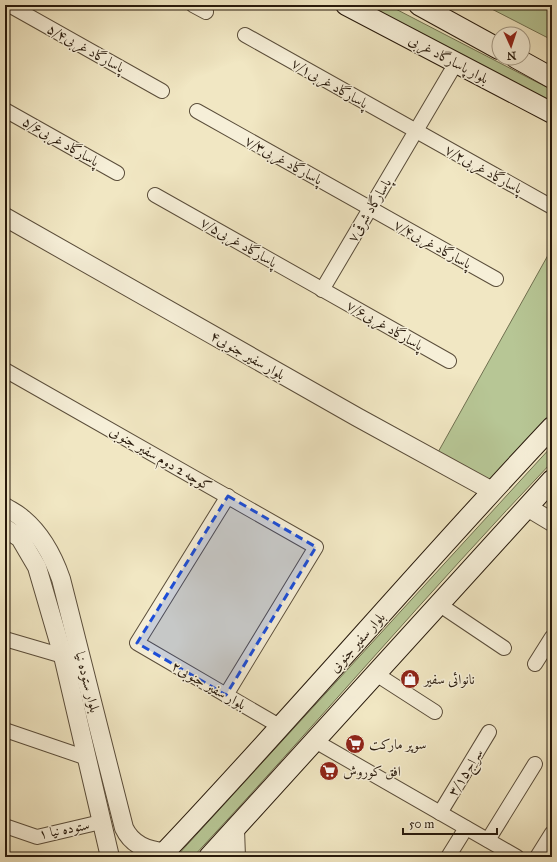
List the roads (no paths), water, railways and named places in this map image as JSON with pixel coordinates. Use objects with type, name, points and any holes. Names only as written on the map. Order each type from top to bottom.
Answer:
[{"type":"main road","name":"بلوار پاسارگاد غربی","points":[[346,5],[552,114]]},
{"type":"main road","points":[[419,5],[491,45]]},
{"type":"main road","points":[[530,66],[552,78]]},
{"type":"main road","name":"بلوار سفیر جنوبی","points":[[163,854],[281,727],[492,491],[552,427]]},
{"type":"main road","points":[[209,857],[440,605],[552,480]]},
{"type":"street","name":"پاسارگاد غربی۵/۴","points":[[9,5],[162,91]]},
{"type":"street","points":[[193,5],[206,12]]},
{"type":"street","name":"پاسارگاد غربی۷/۱","points":[[245,35],[416,131]]},
{"type":"street","name":"پاسارگاد شرقی۷","points":[[322,290],[456,63]]},
{"type":"street","name":"پاسارگاد غربی۵/۶","points":[[5,110],[117,173]]},
{"type":"street","name":"پاسارگاد غربی۷/۳","points":[[197,111],[370,209]]},
{"type":"street","name":"پاسارگاد غربی۷/۲","points":[[416,131],[552,207]]},
{"type":"street","name":"پاسارگاد غربی۷/۵","points":[[155,195],[322,290]]},
{"type":"street","name":"پاسارگاد غربی۷/۴","points":[[370,209],[496,279]]},
{"type":"street","name":"بلوار سفیر جنوبی۴","points":[[5,217],[492,491]]},
{"type":"street","name":"پاسارگاد غربی۷/۶","points":[[322,290],[449,361]]},
{"type":"street","name":"کوچه 2 دوم سفیر جنوبی","points":[[5,370],[316,547],[226,695]]},
{"type":"street","name":"بلوار سفیر جنوبی۲","points":[[228,496],[137,643],[281,727]]},
{"type":"street","name":"بلوار ستوده نیا","points":[[5,507],[23,518],[42,539],[54,559],[62,578],[124,828],[128,836],[134,841],[144,847],[163,854]]},
{"type":"street","points":[[527,507],[552,522]]},
{"type":"street","name":"بلوار ستوده نیا","points":[[5,528],[20,538],[37,567],[63,656],[110,857]]},
{"type":"street","points":[[440,605],[504,648]]},
{"type":"street","points":[[535,664],[552,637]]},
{"type":"street","points":[[5,638],[63,656]]},
{"type":"street","points":[[376,674],[435,712]]},
{"type":"street","points":[[5,730],[87,758]]},
{"type":"street","name":"سراج۳/۱۵","points":[[440,813],[490,732]]},
{"type":"street","points":[[315,741],[517,857]]},
{"type":"street","points":[[488,840],[535,764]]},
{"type":"street","name":"ستوده نیا ۱","points":[[5,826],[38,837],[103,829]]},
{"type":"street","points":[[103,829],[116,841],[120,838],[124,828]]},
{"type":"street","points":[[448,857],[466,828]]},
{"type":"street","points":[[235,829],[236,857]]},
{"type":"street","points":[[537,857],[552,833]]},
{"type":"place","name":"نانوائی سفیر","points":[[410,679]]},
{"type":"place","name":"سوپر مارکت","points":[[355,744]]},
{"type":"place","name":"افق کوروش","points":[[329,771]]}]
